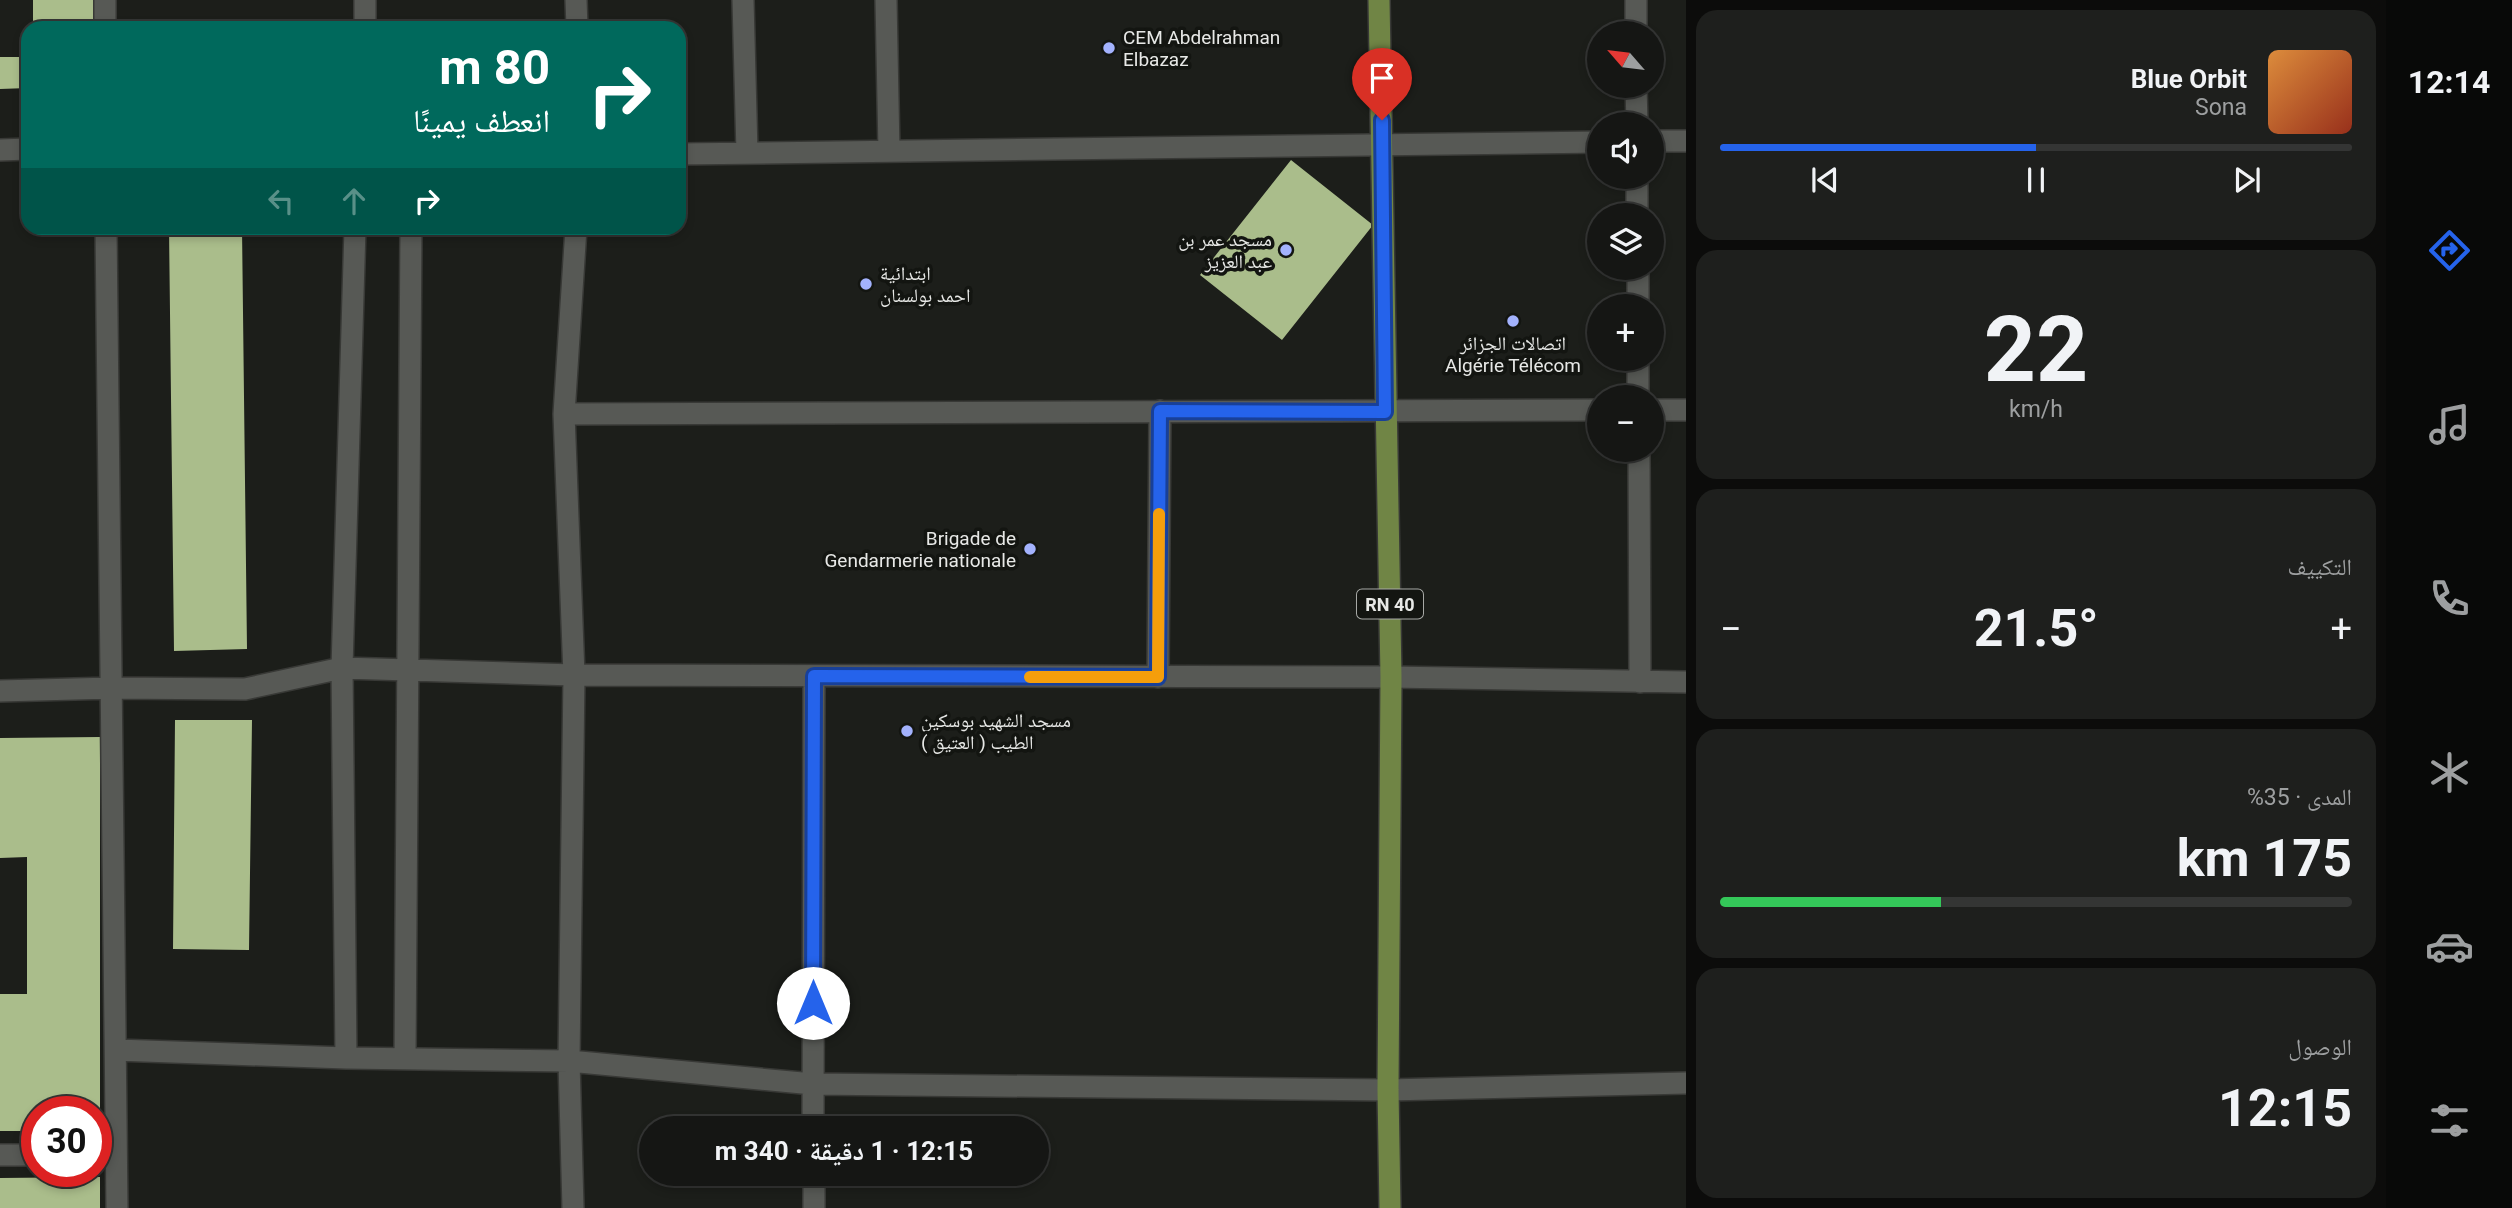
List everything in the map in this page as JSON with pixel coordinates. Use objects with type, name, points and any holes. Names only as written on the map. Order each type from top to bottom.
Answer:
[{"type":"main road","name":"RN 40","points":[[1379,0],[1391,677],[1388,1090],[1390,1208]]},
{"type":"street","points":[[105,0],[105,21]]},
{"type":"street","points":[[365,0],[365,21]]},
{"type":"street","points":[[576,0],[577,21]]},
{"type":"street","points":[[743,0],[747,153]]},
{"type":"street","points":[[886,0],[888,150]]},
{"type":"street","points":[[1636,0],[1636,21]]},
{"type":"street","points":[[1664,141],[1686,141]]},
{"type":"street","points":[[686,154],[1587,142]]},
{"type":"street","points":[[0,150],[21,149]]},
{"type":"street","points":[[106,235],[116,1050],[112,1097]]},
{"type":"street","points":[[346,1058],[342,668],[355,235]]},
{"type":"street","points":[[405,1058],[411,235]]},
{"type":"street","points":[[573,1208],[569,1061],[574,675],[564,414],[576,235]]},
{"type":"street","points":[[564,414],[1587,410]]},
{"type":"street","points":[[1664,410],[1686,410]]},
{"type":"street","points":[[1158,677],[1160,411]]},
{"type":"street","points":[[1639,462],[1640,682]]},
{"type":"street","points":[[0,691],[245,689],[342,668],[574,675],[1391,677],[1686,682]]},
{"type":"street","points":[[813,1116],[814,676]]},
{"type":"street","points":[[116,1050],[346,1058],[569,1061],[813,1084],[1388,1090],[1686,1083]]},
{"type":"street","points":[[0,1155],[21,1155]]},
{"type":"street","points":[[112,1182],[117,1208]]},
{"type":"street","points":[[814,1186],[814,1208]]},
{"type":"building","points":[[33,0],[101,0],[101,20],[33,21]]},
{"type":"building","points":[[0,57],[21,57],[21,88],[0,89]]},
{"type":"building","name":"مسجد عمر بن عبد العزيز","points":[[1291,160],[1373,225],[1282,340],[1200,275]]},
{"type":"building","points":[[169,235],[242,235],[247,649],[174,651]]},
{"type":"building","points":[[175,720],[252,720],[249,950],[173,949]]},
{"type":"building","points":[[100,737],[100,1096],[21,1096],[21,1131],[0,1131],[0,994],[27,994],[27,857],[0,858],[0,738]]},
{"type":"building","points":[[0,1178],[21,1178],[21,1187],[100,1187],[100,1208],[0,1208]]},
{"type":"slow traffic","points":[[1030,677],[1158,677],[1159,514]]},
{"type":"place","name":"CEM Abdelrahman Elbazaz","points":[[1109,48]]},
{"type":"place","name":"مسجد عمر بن عبد العزيز","points":[[1286,250]]},
{"type":"place","name":"ابتدائية احمد بولسنان","points":[[866,284]]},
{"type":"place","name":"اتصالات الجزائر Algérie Télécom","points":[[1513,321]]},
{"type":"place","name":"Brigade de Gendarmerie nationale","points":[[1030,549]]},
{"type":"place","name":"مسجد الشهيد بوسكين الطيب ( العتيق )","points":[[907,731]]},
{"type":"route","points":[[813,1003],[814,676],[1158,677],[1160,411],[1385,412],[1382,120]]}]
